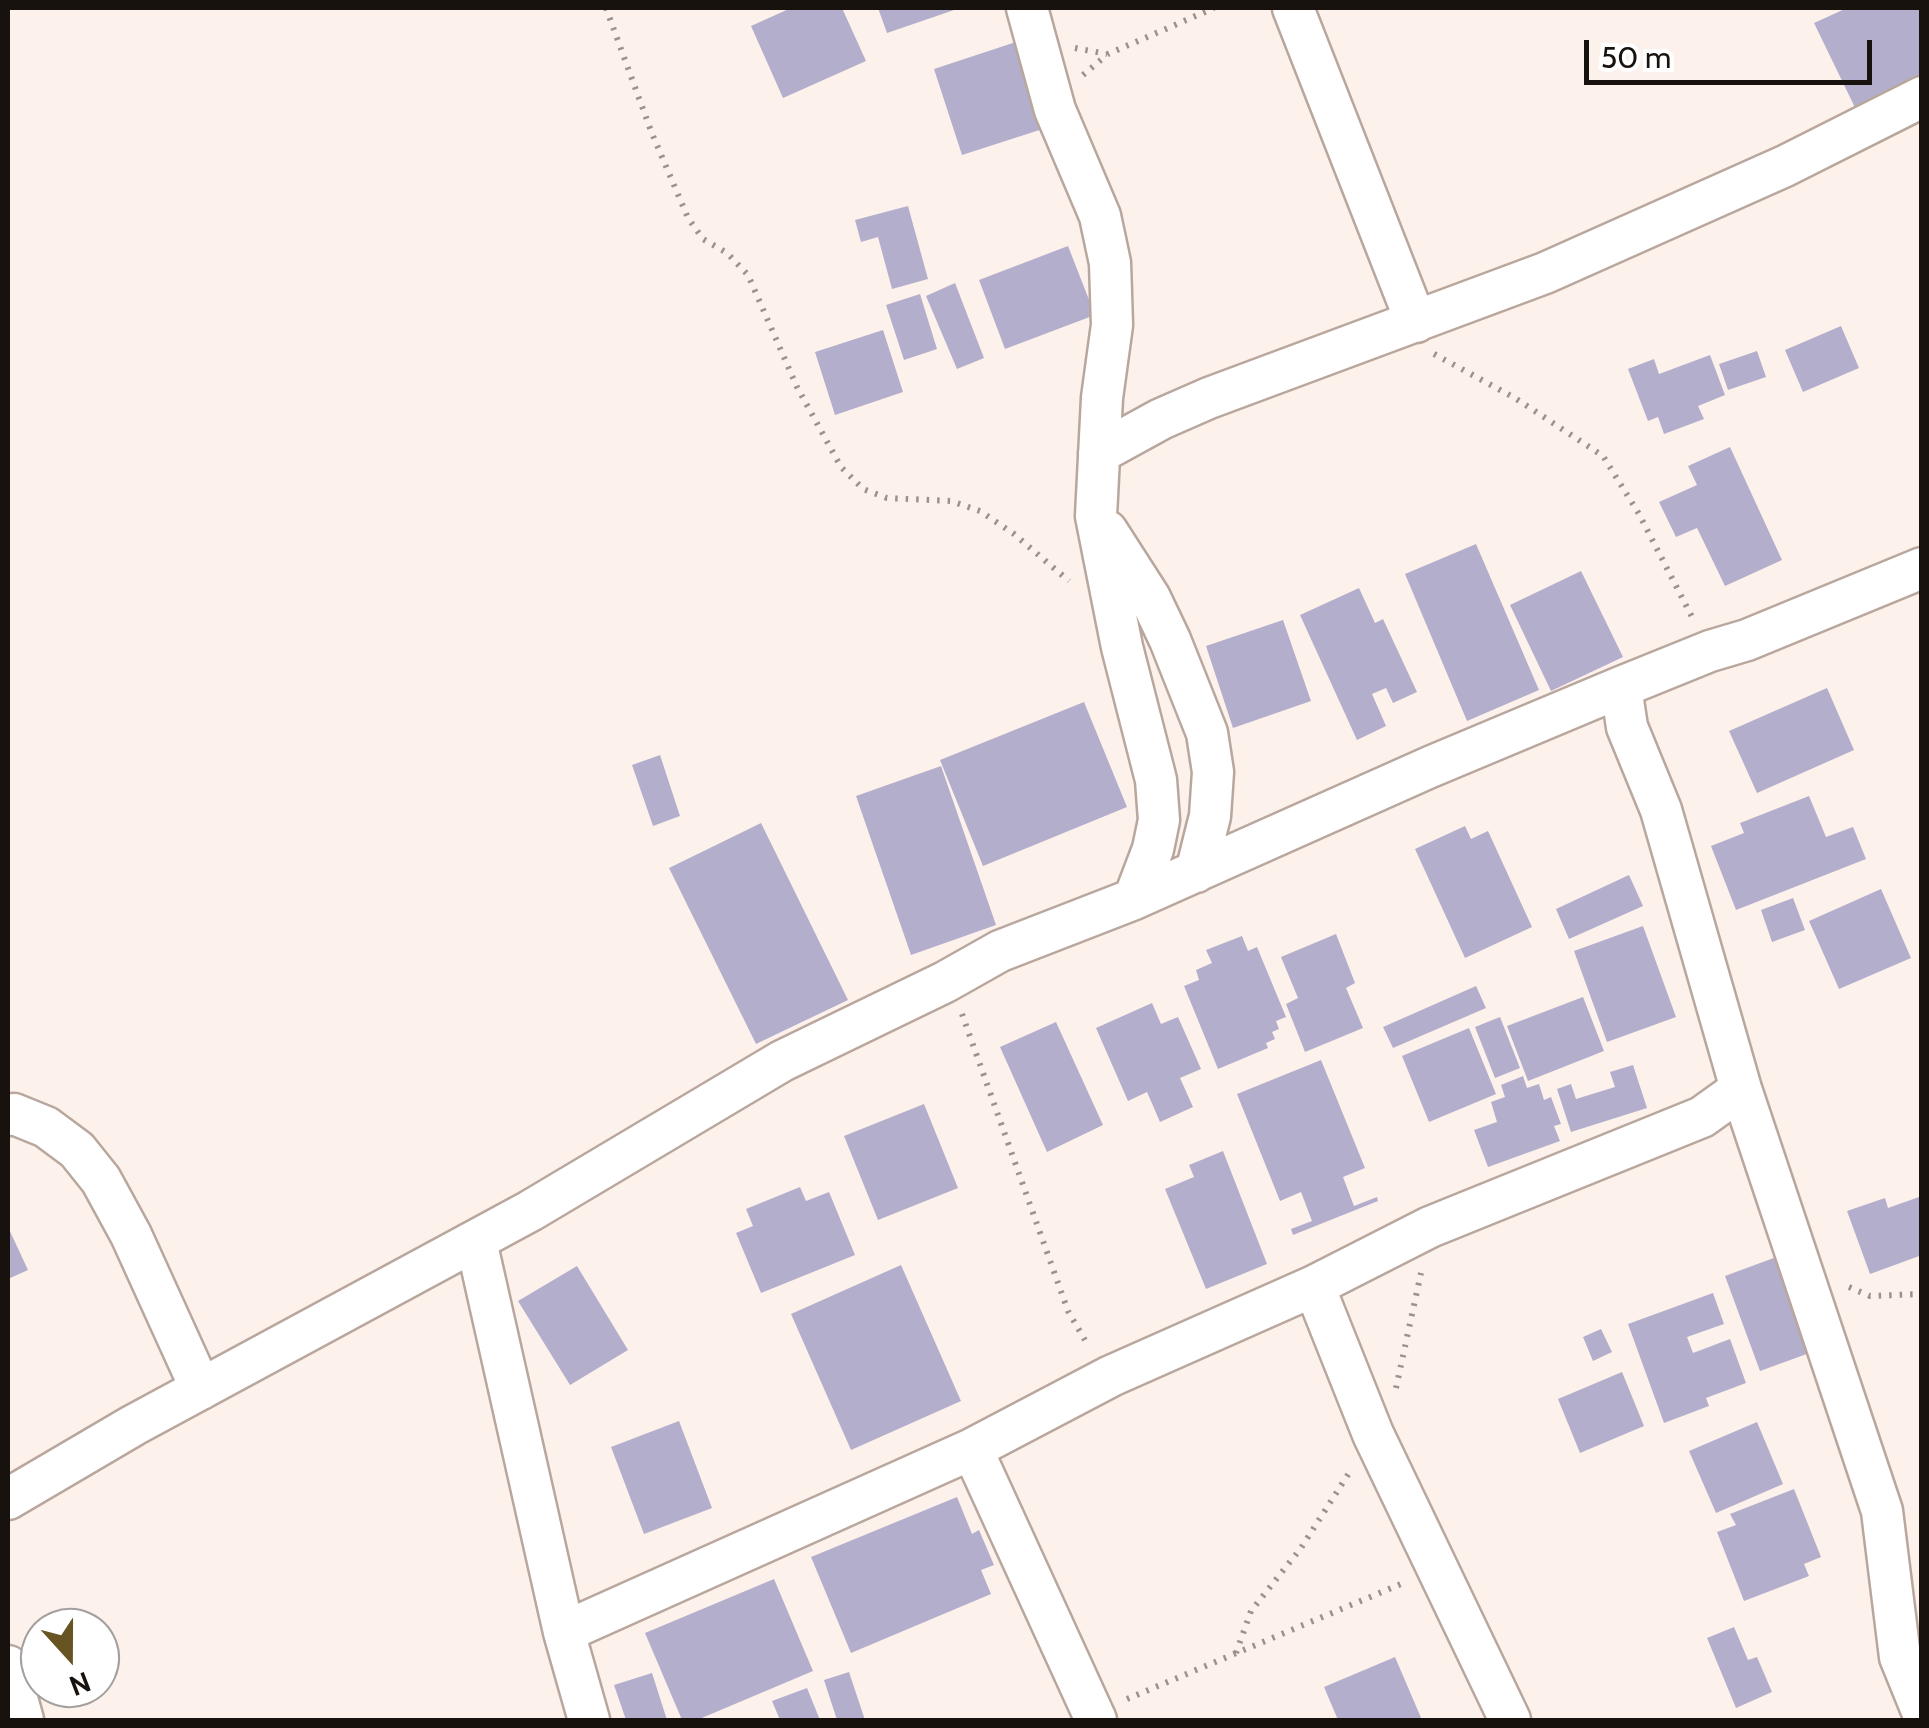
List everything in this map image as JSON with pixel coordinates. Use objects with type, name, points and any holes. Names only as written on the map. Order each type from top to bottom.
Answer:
[{"type":"street","points":[[1027,8],[1055,110],[1100,216],[1110,263],[1112,325],[1102,398],[1096,516],[1122,648],[1156,780],[1160,820],[1134,899]]},
{"type":"street","points":[[1293,8],[1405,326]]},
{"type":"street","points":[[1099,454],[1161,418],[1209,398],[1545,273],[1656,226],[1922,97]]},
{"type":"street","points":[[1096,516],[1150,598],[1186,674],[1207,733],[1213,772],[1210,816],[1196,872]]},
{"type":"street","points":[[8,1499],[476,1241],[782,1060],[945,982],[1000,951],[1134,899],[1620,687],[1922,568]]},
{"type":"street","points":[[1620,687],[1627,727],[1661,810],[1741,1089],[1882,1511],[1900,1657],[1922,1711]]},
{"type":"street","points":[[564,1632],[972,1449],[1111,1376],[1314,1286],[1430,1227],[1702,1117],[1741,1089]]},
{"type":"street","points":[[8,1115],[46,1127],[77,1150],[101,1180],[132,1236],[202,1390]]},
{"type":"street","points":[[476,1241],[564,1632],[589,1720]]},
{"type":"street","points":[[1314,1286],[1373,1434],[1510,1720]]},
{"type":"street","points":[[972,1449],[1095,1717]]},
{"type":"street","points":[[8,1666],[23,1720]]},
{"type":"path","points":[[606,8],[688,218],[703,238],[727,253],[748,275],[797,387],[841,467],[864,489],[887,498],[951,501],[980,511],[1014,534],[1077,588]]},
{"type":"path","points":[[1055,110],[1078,79],[1108,54],[1214,8]]},
{"type":"path","points":[[1405,326],[1603,456],[1639,514],[1710,651]]},
{"type":"path","points":[[945,982],[965,1021],[1068,1311],[1111,1376]]},
{"type":"path","points":[[1236,1653],[1251,1611],[1301,1548],[1373,1434],[1398,1384],[1430,1227]]},
{"type":"path","points":[[1095,1717],[1440,1568]]},
{"type":"building","points":[[791,8],[842,8],[866,61],[783,98],[751,26]]},
{"type":"building","points":[[878,8],[960,8],[887,33]]},
{"type":"building","points":[[1847,8],[1922,8],[1922,93],[1862,122],[1814,23]]},
{"type":"building","points":[[1025,39],[1052,126],[962,155],[934,69]]},
{"type":"building","points":[[908,206],[928,279],[892,289],[878,237],[861,242],[855,220]]},
{"type":"building","points":[[1068,246],[1095,315],[1005,349],[979,280]]},
{"type":"building","points":[[955,283],[984,358],[957,369],[926,296]]},
{"type":"building","points":[[920,294],[937,349],[904,360],[886,305]]},
{"type":"building","points":[[1841,326],[1859,368],[1803,392],[1785,350]]},
{"type":"building","points":[[883,330],[903,392],[835,415],[815,352]]},
{"type":"building","points":[[1757,351],[1766,377],[1728,390],[1719,364]]},
{"type":"building","points":[[1710,355],[1725,395],[1698,406],[1704,419],[1664,434],[1658,417],[1648,421],[1628,369],[1654,359],[1659,374]]},
{"type":"building","points":[[1730,447],[1782,560],[1725,586],[1697,528],[1676,537],[1659,502],[1697,485],[1688,466]]},
{"type":"building","points":[[1476,544],[1539,690],[1467,721],[1405,574]]},
{"type":"building","points":[[1581,571],[1623,657],[1551,691],[1510,605]]},
{"type":"building","points":[[1359,588],[1375,623],[1383,619],[1417,692],[1393,703],[1386,688],[1372,694],[1386,726],[1357,740],[1300,615]]},
{"type":"building","points":[[1283,620],[1311,701],[1233,728],[1206,646]]},
{"type":"building","points":[[1827,688],[1854,750],[1757,793],[1729,731]]},
{"type":"building","points":[[1084,702],[1127,807],[983,866],[940,760]]},
{"type":"building","points":[[660,755],[680,816],[653,826],[632,765]]},
{"type":"building","points":[[941,766],[996,925],[911,955],[856,796]]},
{"type":"building","points":[[1809,796],[1826,837],[1853,827],[1866,859],[1736,910],[1711,846],[1744,833],[1740,823]]},
{"type":"building","points":[[761,823],[848,1000],[756,1044],[669,868]]},
{"type":"building","points":[[1465,826],[1471,839],[1488,831],[1532,927],[1465,958],[1415,849]]},
{"type":"building","points":[[1629,875],[1643,906],[1569,939],[1556,909]]},
{"type":"building","points":[[1881,889],[1911,958],[1839,989],[1809,921]]},
{"type":"building","points":[[1793,898],[1805,930],[1772,942],[1761,910]]},
{"type":"building","points":[[1643,926],[1676,1017],[1607,1042],[1574,951]]},
{"type":"building","points":[[1336,934],[1355,983],[1346,988],[1363,1028],[1305,1052],[1286,1004],[1298,998],[1281,957]]},
{"type":"building","points":[[1242,936],[1248,951],[1257,947],[1286,1017],[1276,1021],[1279,1029],[1272,1032],[1275,1039],[1266,1043],[1268,1048],[1218,1069],[1184,986],[1199,980],[1196,970],[1212,963],[1206,950]]},
{"type":"building","points":[[1476,986],[1486,1008],[1393,1048],[1383,1027]]},
{"type":"building","points":[[1583,997],[1604,1051],[1528,1081],[1507,1026]]},
{"type":"building","points":[[1152,1003],[1161,1024],[1178,1017],[1201,1069],[1180,1078],[1193,1107],[1160,1122],[1147,1092],[1128,1101],[1096,1028]]},
{"type":"building","points":[[1500,1017],[1520,1068],[1495,1078],[1475,1027]]},
{"type":"building","points":[[1056,1022],[1103,1125],[1047,1152],[1000,1047]]},
{"type":"building","points":[[1469,1028],[1496,1094],[1429,1122],[1402,1056]]},
{"type":"building","points":[[1321,1060],[1365,1168],[1343,1177],[1354,1206],[1377,1197],[1378,1201],[1293,1235],[1291,1229],[1312,1221],[1301,1192],[1280,1201],[1237,1094]]},
{"type":"building","points":[[1633,1065],[1647,1108],[1571,1132],[1557,1089],[1571,1084],[1576,1099],[1615,1087],[1610,1072]]},
{"type":"building","points":[[1523,1076],[1527,1088],[1539,1084],[1544,1100],[1551,1097],[1561,1124],[1554,1126],[1560,1141],[1488,1167],[1474,1130],[1497,1122],[1491,1102],[1505,1097],[1501,1085]]},
{"type":"building","points":[[924,1104],[958,1188],[878,1220],[844,1136]]},
{"type":"building","points":[[1223,1151],[1267,1264],[1206,1289],[1165,1189],[1194,1177],[1189,1165]]},
{"type":"building","points":[[800,1187],[806,1201],[829,1192],[855,1255],[761,1293],[736,1233],[753,1226],[746,1209]]},
{"type":"building","points":[[1919,1197],[1922,1255],[1870,1274],[1847,1211],[1885,1198],[1888,1208]]},
{"type":"building","points":[[8,1227],[28,1270],[8,1279]]},
{"type":"building","points":[[1779,1256],[1815,1351],[1760,1371],[1725,1276]]},
{"type":"building","points":[[901,1265],[961,1401],[851,1450],[791,1314]]},
{"type":"building","points":[[577,1266],[628,1350],[570,1385],[518,1301]]},
{"type":"building","points":[[1713,1293],[1724,1324],[1687,1337],[1693,1353],[1730,1339],[1746,1383],[1706,1398],[1709,1406],[1664,1423],[1628,1324]]},
{"type":"building","points":[[1601,1329],[1612,1352],[1593,1361],[1583,1337]]},
{"type":"building","points":[[1622,1372],[1644,1426],[1580,1453],[1558,1399]]},
{"type":"building","points":[[679,1421],[712,1508],[644,1534],[611,1447]]},
{"type":"building","points":[[1757,1422],[1783,1484],[1716,1513],[1689,1451]]},
{"type":"building","points":[[1794,1489],[1821,1557],[1804,1564],[1809,1576],[1744,1601],[1717,1532],[1736,1525],[1730,1514]]},
{"type":"building","points":[[957,1497],[972,1534],[979,1530],[994,1565],[981,1570],[991,1594],[851,1653],[811,1557]]},
{"type":"building","points":[[774,1579],[813,1671],[697,1720],[682,1720],[645,1633]]},
{"type":"building","points":[[1734,1627],[1748,1660],[1757,1657],[1772,1692],[1736,1708],[1707,1638]]},
{"type":"building","points":[[1395,1657],[1422,1720],[1338,1720],[1324,1687]]},
{"type":"building","points":[[849,1672],[865,1720],[837,1720],[824,1680]]},
{"type":"building","points":[[652,1673],[667,1720],[626,1720],[614,1685]]},
{"type":"building","points":[[807,1688],[820,1720],[780,1720],[772,1701]]}]
